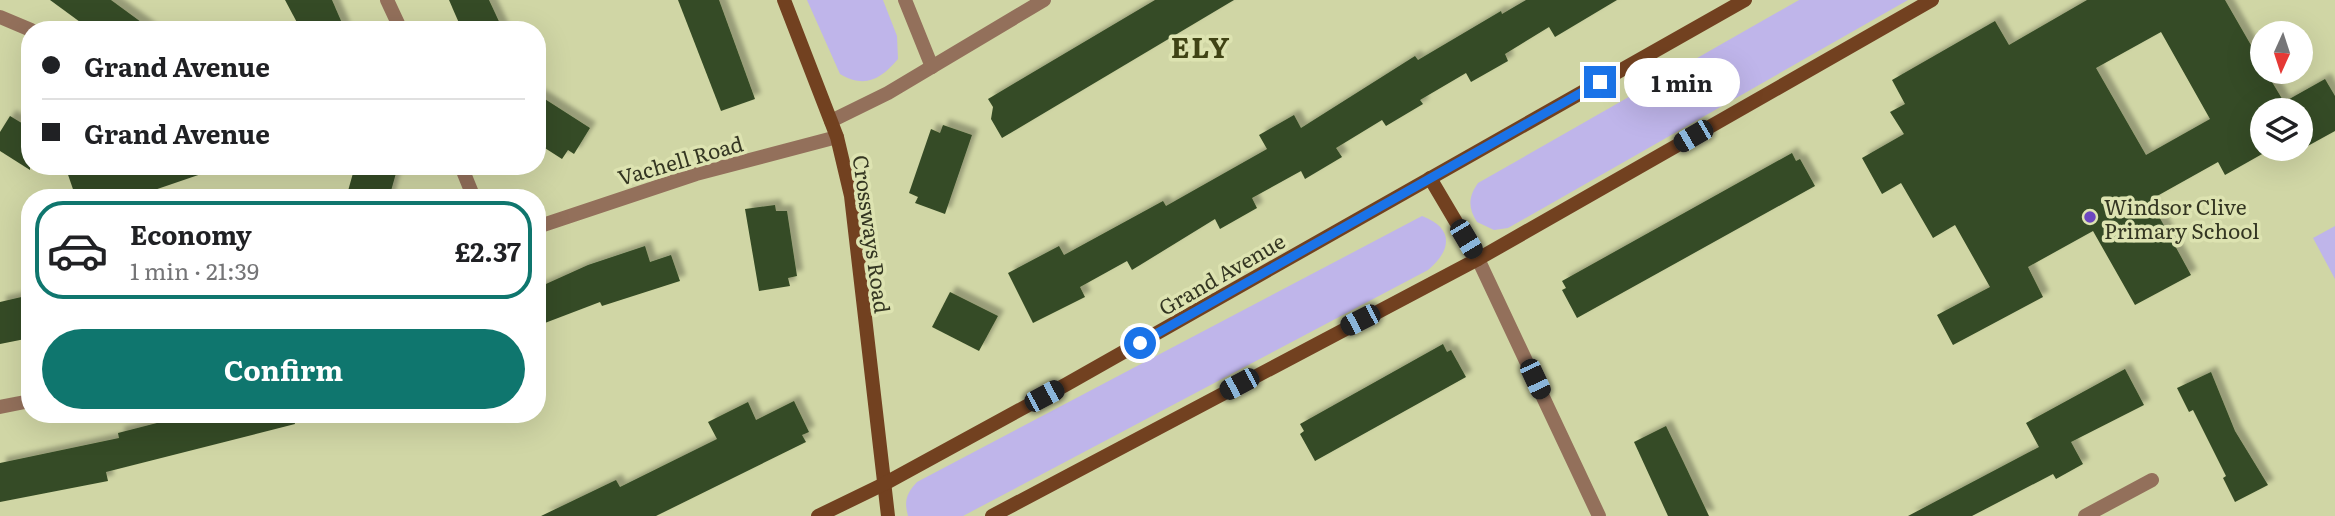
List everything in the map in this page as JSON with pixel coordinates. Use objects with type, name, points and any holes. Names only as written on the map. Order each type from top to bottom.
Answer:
[{"type":"street","points":[[387,0],[397,21]]},
{"type":"street","name":"Crossways Road","points":[[784,0],[837,137],[851,195],[884,484]]},
{"type":"street","points":[[905,0],[932,67]]},
{"type":"street","points":[[831,121],[888,93],[1044,0]]},
{"type":"street","name":"Grand Avenue","points":[[818,516],[884,484],[1745,0]]},
{"type":"street","points":[[992,516],[1478,259],[1932,0]]},
{"type":"street","points":[[0,17],[21,26]]},
{"type":"street","name":"Vachell Road","points":[[546,223],[684,178],[837,137]]},
{"type":"street","points":[[1430,178],[1478,259],[1600,516]]},
{"type":"street","points":[[0,407],[21,403]]},
{"type":"street","points":[[2085,516],[2152,480]]},
{"type":"street","points":[[884,484],[888,516]]},
{"type":"shaded area","points":[[807,0],[883,0],[897,36],[898,59],[872,80],[857,81],[840,74]]},
{"type":"shaded area","points":[[1799,0],[1908,0],[1508,228],[1494,230],[1477,222],[1470,202],[1478,183]]},
{"type":"shaded area","points":[[1422,216],[1440,227],[1446,240],[1442,255],[1428,270],[963,516],[908,516],[907,498],[917,482]]},
{"type":"shaded area","points":[[2335,226],[2335,279],[2313,238]]},
{"type":"building","points":[[50,0],[111,0],[140,21],[79,21]]},
{"type":"building","points":[[285,0],[332,0],[341,21],[296,21]]},
{"type":"building","points":[[449,0],[489,0],[499,21],[458,21]]},
{"type":"building","points":[[678,0],[719,0],[755,99],[721,111]]},
{"type":"building","points":[[1155,0],[1234,0],[1002,138],[991,119],[993,107],[988,99]]},
{"type":"building","points":[[1526,0],[1617,0],[1555,37],[1549,27],[1505,54],[1508,61],[1471,82],[1466,73],[1420,100],[1423,104],[1386,126],[1382,120],[1336,148],[1342,157],[1305,179],[1301,171],[1252,198],[1257,208],[1220,229],[1215,219],[1132,270],[1127,261],[1080,287],[1085,297],[1033,323],[1008,273],[1059,246],[1064,255],[1163,201],[1166,206],[1267,149],[1259,135],[1294,115],[1301,128],[1415,56],[1418,60],[1501,11],[1502,14]]},
{"type":"building","points":[[2087,0],[2225,0],[2250,43],[2250,84],[2273,84],[2282,98],[2250,98],[2250,161],[2225,175],[2218,162],[2150,200],[2191,275],[2135,305],[2093,231],[2028,267],[2043,297],[1953,345],[1937,315],[1990,287],[1955,225],[1933,238],[1901,183],[1882,194],[1862,158],[1904,134],[1890,112],[1905,104],[1892,80],[1995,21],[2009,45]],"holes":[[[2161,32],[2210,119],[2146,155],[2096,68]]]},
{"type":"building","points":[[2325,79],[2335,96],[2335,131],[2313,143],[2313,98],[2291,98]]},
{"type":"building","points":[[546,100],[590,128],[574,154],[568,150],[562,159],[546,149]]},
{"type":"building","points":[[10,116],[21,123],[21,164],[0,151],[0,132]]},
{"type":"building","points":[[943,125],[972,135],[945,214],[915,203],[918,197],[909,193],[931,129],[940,133]]},
{"type":"building","points":[[1792,153],[1796,161],[1800,159],[1815,186],[1577,318],[1562,290],[1566,288],[1562,281]]},
{"type":"building","points":[[68,175],[198,175],[157,189],[73,189]]},
{"type":"building","points":[[352,175],[395,175],[392,189],[349,189]]},
{"type":"building","points":[[775,205],[776,211],[787,211],[797,276],[788,278],[790,286],[759,291],[745,209]]},
{"type":"building","points":[[645,246],[650,262],[671,255],[680,281],[602,306],[600,302],[546,323],[546,284],[588,265]]},
{"type":"building","points":[[950,292],[998,316],[979,351],[932,327]]},
{"type":"building","points":[[21,297],[21,340],[0,344],[0,302]]},
{"type":"building","points":[[1443,344],[1447,352],[1451,350],[1466,377],[1315,461],[1300,434],[1304,431],[1300,424]]},
{"type":"building","points":[[2125,369],[2144,405],[2071,442],[2083,464],[2056,479],[2053,474],[1972,516],[1908,516],[2039,447],[2026,423]]},
{"type":"building","points":[[2211,372],[2235,431],[2268,485],[2235,502],[2223,478],[2226,476],[2193,410],[2189,412],[2177,388]]},
{"type":"building","points":[[794,401],[809,432],[802,435],[806,442],[656,516],[541,516],[616,480],[620,487],[717,439],[708,422],[748,402],[756,420]]},
{"type":"building","points":[[157,423],[295,424],[106,472],[108,481],[0,502],[0,463],[119,438],[118,433]]},
{"type":"building","points":[[1666,426],[1709,516],[1668,516],[1634,442]]},
{"type":"place","name":"Windsor Clive Primary School","points":[[2090,217]]},
{"type":"district","name":"ELY","points":[[1201,46]]},
{"type":"route","points":[[1140,343],[1600,82]]}]
